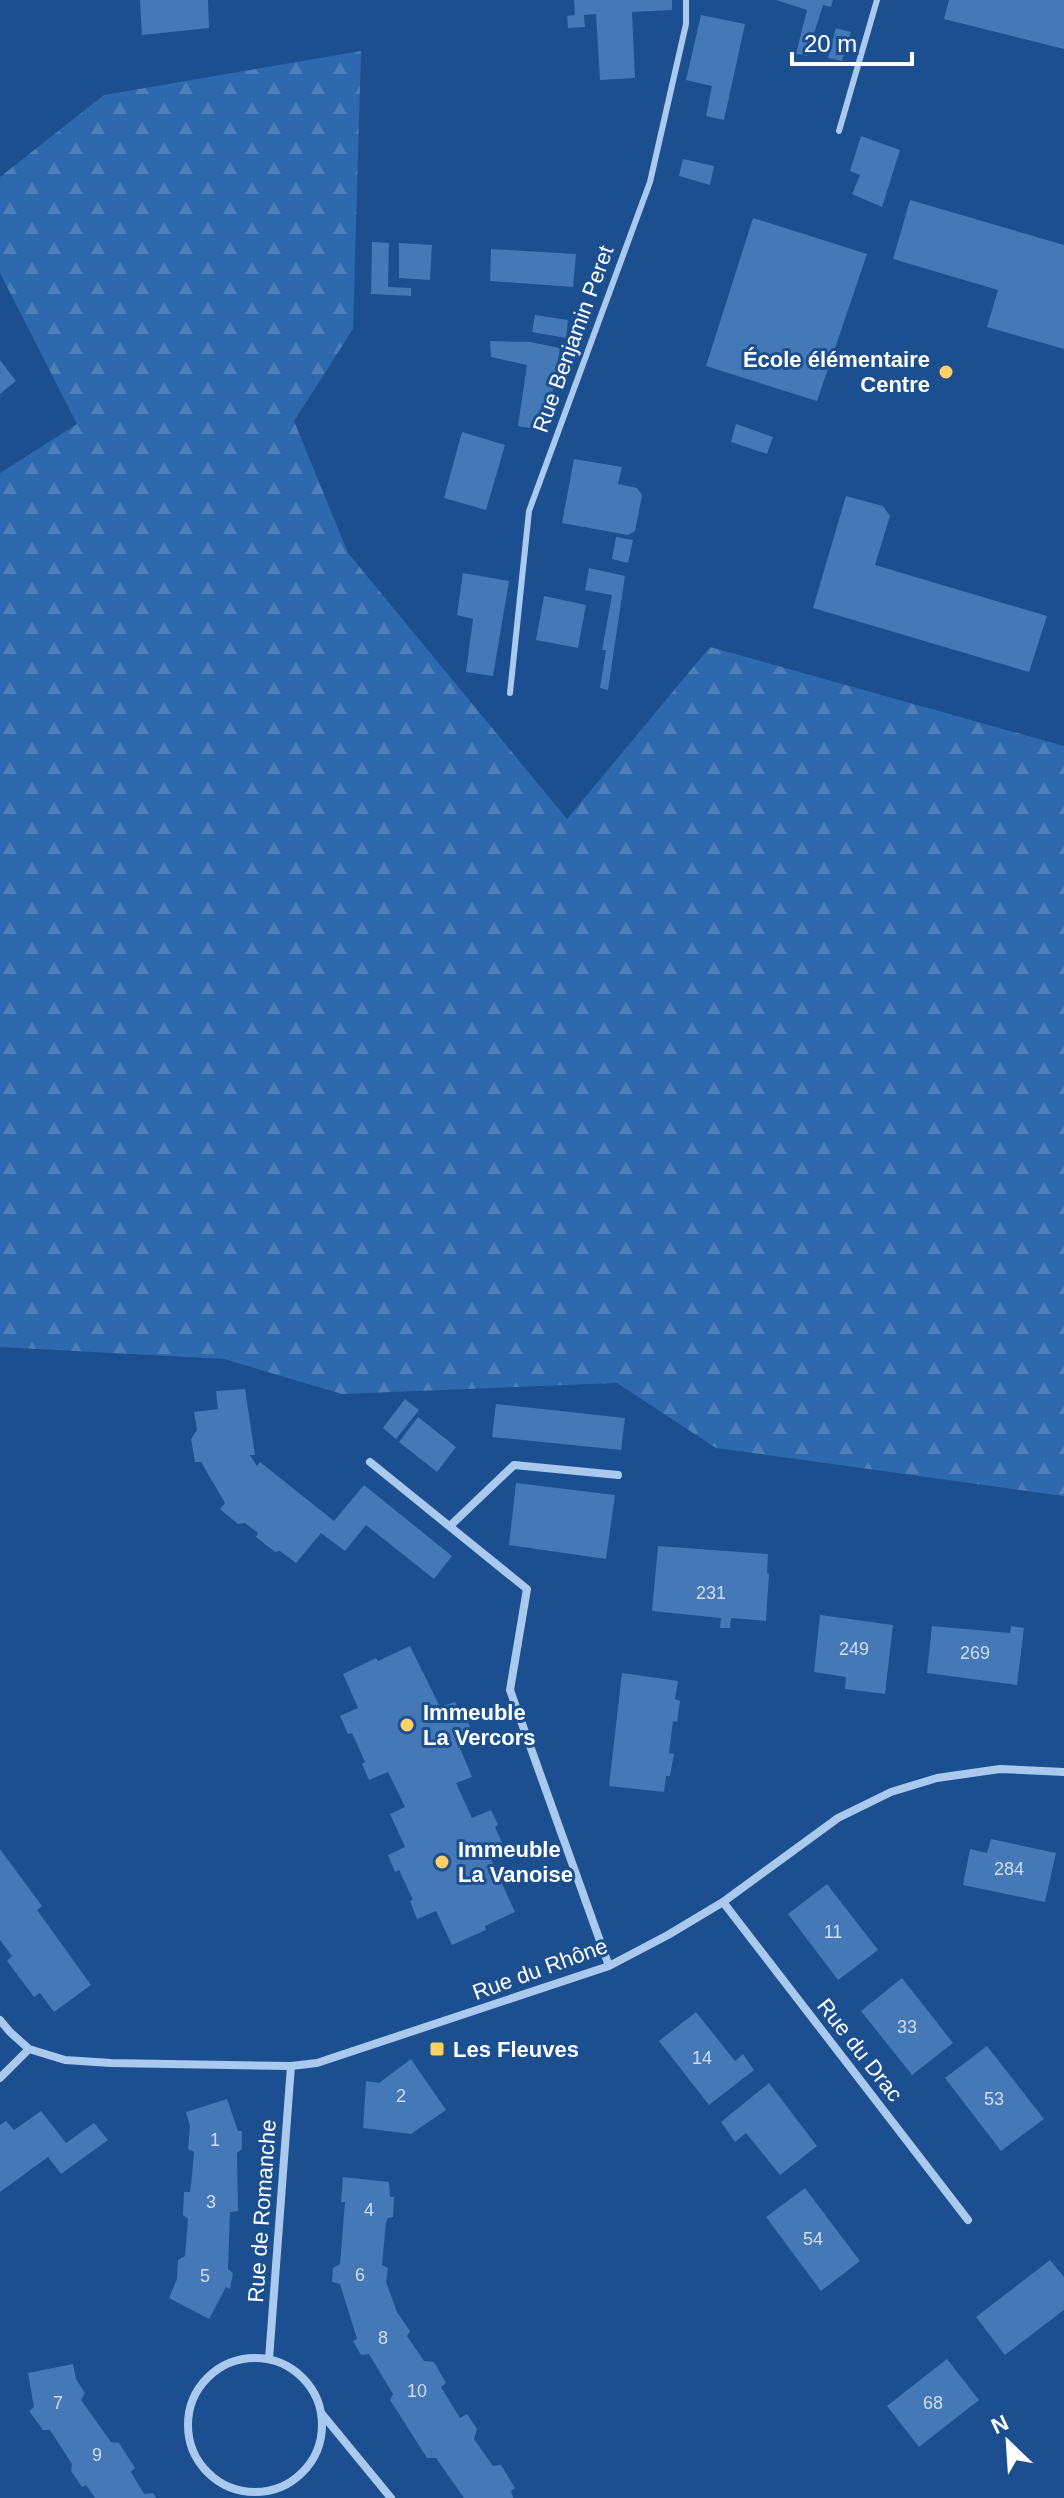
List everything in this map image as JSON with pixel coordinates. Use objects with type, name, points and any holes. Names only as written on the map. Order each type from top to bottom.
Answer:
[{"type":"street","points":[[370,1462],[527,1589],[510,1690],[609,1966]]},
{"type":"street","points":[[450,1526],[514,1465],[618,1475]]},
{"type":"street","name":"Rue du Rhône","points":[[0,2020],[29,2049],[65,2060],[291,2066],[317,2063],[609,1966],[723,1902],[838,1818],[891,1792],[937,1778],[1000,1769],[1064,1772]]},
{"type":"street","name":"Rue du Drac","points":[[723,1902],[968,2220]]},
{"type":"street","points":[[0,2078],[29,2049]]},
{"type":"street","name":"Rue de Romanche","points":[[269,2359],[291,2066]]},
{"type":"street","points":[[248,2357],[269,2359],[288,2366],[304,2378],[315,2394],[322,2414],[322,2435],[316,2456],[303,2473],[285,2485],[243,2495],[206,2472],[194,2454],[188,2434],[188,2412],[196,2392],[209,2375],[227,2363],[248,2357]]},
{"type":"street","points":[[322,2414],[391,2498]]},
{"type":"lane","name":"Rue Benjamin Peret","points":[[510,693],[529,511],[650,182],[686,24],[686,0]]},
{"type":"lane","points":[[839,131],[877,0]]},
{"type":"green space","points":[[361,51],[353,329],[294,421],[348,553],[567,819],[710,647],[1064,746],[1064,1496],[716,1448],[617,1383],[342,1394],[224,1359],[0,1347],[0,473],[77,424],[0,273],[0,177],[104,95]]},
{"type":"building","points":[[140,0],[208,0],[209,28],[142,35]]},
{"type":"building","points":[[574,0],[672,0],[672,10],[632,12],[635,78],[600,80],[596,14],[584,15],[585,27],[568,28],[567,16],[575,15]]},
{"type":"building","points":[[776,0],[833,0],[831,7],[823,5],[807,56],[796,54],[807,10]]},
{"type":"building","points":[[949,0],[1064,0],[1064,49],[944,19]]},
{"type":"building","points":[[701,15],[745,24],[724,120],[706,116],[712,86],[686,80]]},
{"type":"building","points":[[836,28],[851,32],[842,61],[828,58]]},
{"type":"building","points":[[861,136],[900,150],[882,207],[852,194],[860,175],[850,171]]},
{"type":"building","points":[[683,159],[714,166],[710,185],[679,176]]},
{"type":"building","points":[[910,200],[1064,245],[1064,349],[987,327],[998,290],[893,259]]},
{"type":"building","points":[[753,218],[867,254],[817,401],[706,366]]},
{"type":"building","points":[[372,242],[389,243],[388,287],[411,288],[411,296],[371,294]]},
{"type":"building","points":[[399,243],[432,245],[430,280],[399,278]]},
{"type":"building","points":[[491,249],[576,254],[573,287],[490,281]]},
{"type":"building","points":[[535,315],[568,320],[566,338],[532,332]]},
{"type":"building","points":[[490,341],[530,342],[560,348],[546,431],[518,426],[527,365],[491,357]]},
{"type":"building","points":[[0,360],[16,381],[0,394]]},
{"type":"building","points":[[736,424],[773,437],[767,454],[731,442]]},
{"type":"building","points":[[462,432],[505,445],[486,510],[444,498]]},
{"type":"building","points":[[574,459],[622,467],[618,484],[637,488],[642,495],[635,531],[628,535],[562,523]]},
{"type":"building","points":[[846,496],[883,506],[890,516],[875,565],[1047,616],[1029,672],[813,608]]},
{"type":"building","points":[[616,537],[633,540],[628,563],[612,559]]},
{"type":"building","points":[[589,568],[625,576],[608,690],[600,688],[606,650],[602,650],[612,595],[585,590]]},
{"type":"building","points":[[463,573],[509,581],[493,676],[466,672],[473,619],[457,615]]},
{"type":"building","points":[[544,596],[586,605],[578,648],[536,640]]},
{"type":"building","points":[[245,1389],[255,1455],[250,1455],[257,1466],[260,1462],[334,1521],[364,1485],[452,1556],[434,1579],[366,1525],[345,1551],[321,1533],[296,1563],[280,1551],[275,1552],[256,1537],[258,1533],[245,1523],[238,1524],[220,1509],[225,1503],[201,1462],[195,1462],[191,1439],[197,1430],[194,1412],[218,1409],[216,1391]]},
{"type":"building","points":[[405,1399],[419,1410],[396,1439],[383,1428]]},
{"type":"building","points":[[496,1404],[625,1418],[621,1450],[492,1437]]},
{"type":"building","points":[[418,1417],[456,1447],[437,1472],[399,1442]]},
{"type":"building","points":[[516,1483],[615,1495],[606,1559],[509,1545]]},
{"type":"building","points":[[658,1546],[768,1554],[766,1621],[731,1618],[730,1628],[720,1628],[721,1618],[652,1611]]},
{"type":"building","points":[[820,1615],[893,1625],[885,1694],[845,1689],[846,1677],[814,1672]]},
{"type":"building","points":[[932,1626],[1010,1633],[1011,1626],[1024,1628],[1017,1685],[927,1673]]},
{"type":"building","points":[[410,1646],[440,1707],[455,1702],[473,1733],[457,1741],[472,1777],[456,1783],[472,1818],[491,1810],[498,1825],[495,1827],[503,1845],[487,1851],[515,1912],[485,1926],[486,1930],[452,1945],[436,1911],[417,1919],[410,1901],[413,1900],[388,1855],[405,1847],[390,1814],[405,1807],[388,1772],[369,1780],[352,1733],[348,1734],[340,1716],[358,1708],[343,1674]]},
{"type":"building","points":[[622,1673],[678,1681],[675,1699],[680,1701],[677,1722],[673,1721],[669,1753],[674,1754],[664,1792],[609,1786]]},
{"type":"building","points":[[991,1839],[1056,1853],[1045,1902],[963,1885],[970,1849],[987,1853]]},
{"type":"building","points":[[0,1849],[42,1906],[37,1910],[91,1985],[54,2012],[40,1993],[34,1997],[7,1961],[12,1956],[0,1940]]},
{"type":"building","points":[[827,1884],[878,1950],[838,1980],[788,1914]]},
{"type":"building","points":[[902,1978],[953,2043],[912,2075],[861,2011]]},
{"type":"building","points":[[696,2012],[735,2061],[743,2054],[754,2070],[709,2105],[659,2041]]},
{"type":"building","points":[[987,2046],[1044,2119],[1001,2151],[945,2078]]},
{"type":"building","points":[[411,2059],[446,2110],[411,2134],[363,2128],[366,2081],[379,2083]]},
{"type":"building","points":[[769,2083],[817,2146],[780,2175],[746,2133],[735,2142],[721,2122]]},
{"type":"building","points":[[227,2099],[238,2131],[242,2131],[242,2149],[237,2153],[238,2211],[230,2212],[228,2269],[233,2273],[230,2289],[226,2287],[209,2319],[169,2298],[177,2279],[178,2260],[185,2256],[188,2219],[183,2215],[184,2192],[190,2192],[194,2152],[188,2149],[190,2126],[186,2112]]},
{"type":"building","points":[[41,2111],[66,2143],[94,2123],[108,2140],[61,2174],[48,2157],[0,2192],[0,2125],[6,2121],[14,2130]]},
{"type":"building","points":[[343,2177],[389,2182],[390,2197],[394,2197],[393,2217],[386,2222],[382,2265],[388,2268],[386,2282],[397,2312],[410,2331],[407,2336],[424,2361],[434,2362],[446,2383],[441,2387],[460,2418],[467,2414],[477,2429],[474,2439],[493,2466],[501,2465],[515,2488],[511,2491],[513,2498],[464,2498],[436,2458],[427,2458],[390,2400],[393,2394],[369,2354],[361,2355],[353,2341],[357,2339],[340,2284],[332,2282],[333,2268],[340,2264],[345,2202],[341,2202]]},
{"type":"building","points":[[805,2188],[860,2261],[821,2291],[766,2217]]},
{"type":"building","points":[[1050,2260],[1064,2277],[1064,2310],[1005,2355],[976,2317]]},
{"type":"building","points":[[947,2359],[979,2400],[919,2447],[887,2406]]},
{"type":"building","points":[[73,2364],[76,2379],[85,2393],[81,2400],[111,2442],[119,2443],[135,2468],[131,2472],[144,2494],[153,2493],[156,2498],[95,2498],[86,2485],[82,2487],[71,2471],[72,2464],[50,2430],[43,2430],[29,2411],[34,2407],[28,2373]]},
{"type":"place","name":"École élémentaire Centre","points":[[946,372]]},
{"type":"place","name":"Immeuble La Vercors","points":[[407,1725]]},
{"type":"place","name":"Immeuble La Vanoise","points":[[442,1862]]},
{"type":"place","name":"Les Fleuves","points":[[437,2049]]}]
